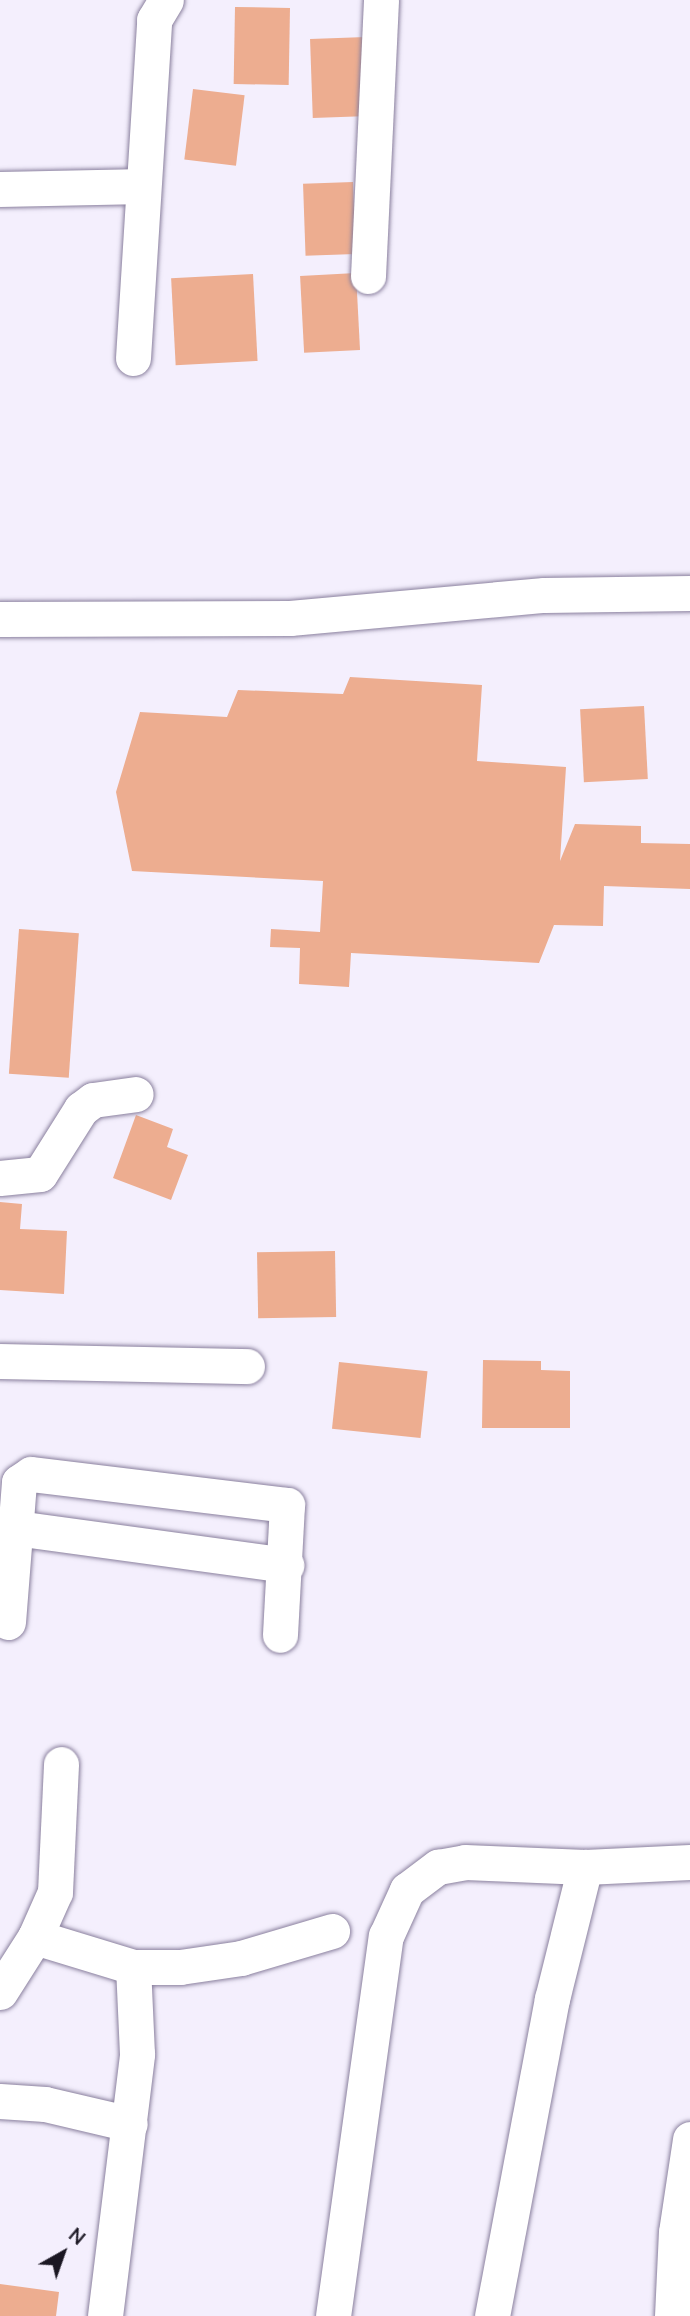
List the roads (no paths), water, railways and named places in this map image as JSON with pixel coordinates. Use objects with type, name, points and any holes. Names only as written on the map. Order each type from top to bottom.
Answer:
[{"type":"street","points":[[133,358],[140,186],[154,20],[166,0]]},
{"type":"street","points":[[368,276],[381,0]]},
{"type":"street","points":[[0,189],[140,186]]},
{"type":"street","points":[[0,619],[290,618],[544,594],[690,593]]},
{"type":"street","points":[[0,1178],[40,1174],[81,1109],[93,1100],[136,1094]]},
{"type":"street","points":[[0,1361],[247,1366]]},
{"type":"street","points":[[8,1622],[19,1482],[31,1474],[281,1502],[290,1510],[280,1635]]},
{"type":"street","points":[[16,1528],[286,1565]]},
{"type":"street","points":[[0,1992],[35,1937],[52,1902],[59,1871],[61,1764]]},
{"type":"street","points":[[333,2316],[386,1936],[400,1899],[428,1873],[457,1864],[585,1867],[690,1862]]},
{"type":"street","points":[[492,2316],[552,1999],[585,1867]]},
{"type":"street","points":[[35,1937],[132,1967],[210,1964],[332,1930]]},
{"type":"street","points":[[105,2316],[130,2124],[138,2033],[132,1967]]},
{"type":"street","points":[[0,2102],[45,2104],[130,2124]]},
{"type":"street","points":[[672,2316],[676,2232],[690,2139]]}]
